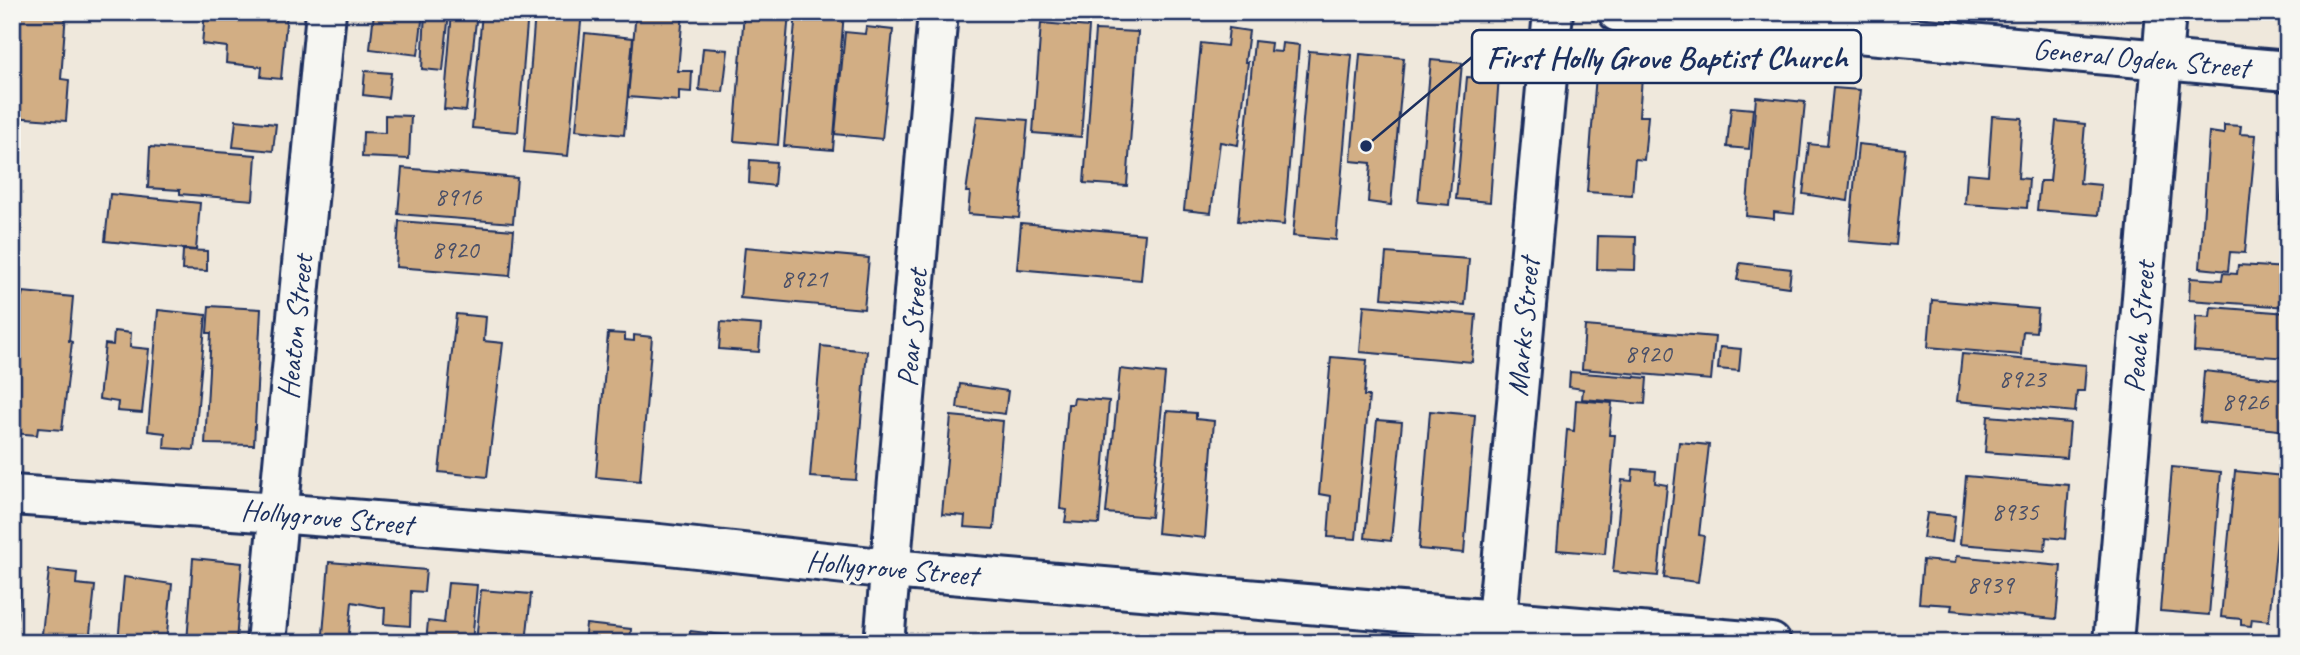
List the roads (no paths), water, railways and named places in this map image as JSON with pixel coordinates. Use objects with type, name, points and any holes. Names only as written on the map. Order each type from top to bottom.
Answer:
[{"type":"street","name":"Heaton Street","points":[[267,643],[277,513],[326,12]]},
{"type":"street","name":"Pear Street","points":[[884,643],[938,12]]},
{"type":"street","name":"Marks Street","points":[[1496,630],[1553,12]]},
{"type":"street","name":"General Ogden Street","points":[[1618,12],[2288,71]]},
{"type":"street","name":"Peach Street","points":[[2113,643],[2166,12]]},
{"type":"street","name":"Hollygrove Street","points":[[12,495],[659,544],[1496,630],[1771,643]]},
{"type":"place","name":"First Holly Grove Baptist Church","points":[[1366,146]]}]
